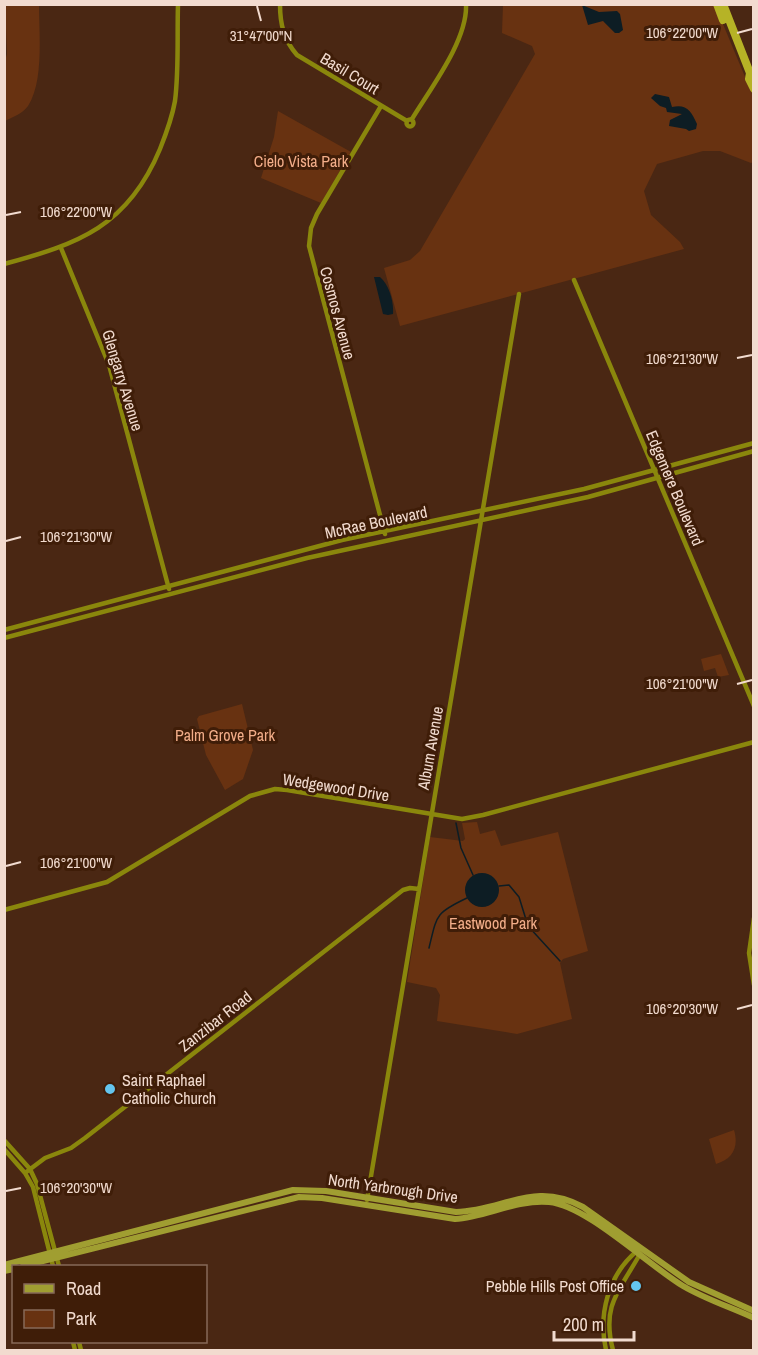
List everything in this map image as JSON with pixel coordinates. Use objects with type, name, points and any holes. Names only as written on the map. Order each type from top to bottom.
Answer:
[{"type":"highway","points":[[720,4],[730,34],[752,75],[749,79],[753,89]]},
{"type":"main road","name":"North Yarbrough Drive","points":[[26,1265],[293,1190],[326,1191],[366,1202],[462,1215],[534,1195],[554,1196],[575,1206],[682,1285],[753,1318]]},
{"type":"main road","name":"North Yarbrough Drive","points":[[639,1252],[689,1281],[753,1311]]},
{"type":"main road","name":"North Yarbrough Drive","points":[[4,1265],[53,1257]]},
{"type":"street","points":[[4,264],[61,248],[86,236],[112,217],[138,190],[155,160],[169,126],[175,103],[178,4]]},
{"type":"street","name":"Basil Court","points":[[280,4],[284,35],[297,55],[381,106],[410,120],[460,37],[466,18],[466,4]]},
{"type":"street","name":"Cosmos Avenue","points":[[381,106],[315,219],[310,232],[309,246],[387,539]]},
{"type":"street","name":"Glengarry Avenue","points":[[61,248],[109,365],[170,594]]},
{"type":"street","name":"Edgemere Boulevard","points":[[574,280],[753,706]]},
{"type":"street","name":"Album Avenue","points":[[366,1202],[519,294]]},
{"type":"street","name":"McRae Boulevard","points":[[4,630],[317,547],[584,489],[753,443]]},
{"type":"street","name":"McRae Boulevard","points":[[4,638],[307,558],[588,497],[753,451]]},
{"type":"street","points":[[446,519],[447,527]]},
{"type":"street","name":"Wedgewood Drive","points":[[4,910],[107,882],[250,796],[264,791],[283,789],[456,818],[474,817],[753,742]]},
{"type":"street","name":"Zanzibar Road","points":[[27,1171],[45,1158],[71,1148],[85,1138],[403,890],[419,889]]},
{"type":"street","points":[[753,918],[748,953],[753,985]]},
{"type":"street","points":[[4,1140],[27,1171],[53,1257]]},
{"type":"street","points":[[4,1149],[27,1171]]},
{"type":"street","points":[[606,1350],[602,1327],[606,1300],[616,1278],[639,1252]]},
{"type":"street","points":[[613,1350],[609,1329],[611,1309],[621,1284],[639,1252]]},
{"type":"green space","points":[[5,4],[39,5],[40,43],[39,71],[33,96],[23,111],[5,121],[4,64],[7,54]]},
{"type":"green space","points":[[503,5],[715,5],[753,96],[753,162],[720,151],[703,151],[657,164],[644,191],[651,215],[680,242],[684,249],[400,326],[384,268],[410,260],[420,251],[535,54],[532,46],[502,33]]},
{"type":"green space","name":"Cielo Vista Park","points":[[278,111],[351,152],[321,203],[261,178],[274,137]]},
{"type":"green space","points":[[721,654],[729,675],[718,677],[715,668],[704,671],[701,659]]},
{"type":"green space","name":"Palm Grove Park","points":[[242,704],[253,750],[243,779],[225,790],[206,755],[197,719],[199,716]]},
{"type":"green space","name":"Eastwood Park","points":[[477,822],[480,834],[495,830],[501,846],[558,832],[588,951],[563,959],[560,963],[572,1019],[517,1034],[437,1021],[440,995],[436,988],[407,982],[430,837],[463,841],[465,839],[462,823]]},
{"type":"green space","points":[[734,1130],[736,1142],[733,1152],[727,1159],[716,1164],[709,1139]]},
{"type":"water","points":[[582,5],[599,12],[617,11],[620,14],[623,30],[615,33],[603,21],[588,25]]},
{"type":"water","points":[[655,94],[669,97],[672,107],[688,110],[697,124],[696,129],[689,131],[669,126],[670,120],[682,114],[667,112],[666,108],[651,98]]},
{"type":"water","points":[[374,277],[380,277],[388,289],[392,299],[393,314],[383,314]]},
{"type":"water","points":[[482,873],[494,878],[499,890],[494,902],[482,907],[470,902],[465,890],[470,878]]},
{"type":"waterway","points":[[456,823],[461,848],[473,875]]},
{"type":"waterway","points":[[499,886],[509,885],[519,897],[528,926],[560,961]]},
{"type":"waterway","points":[[429,948],[439,916],[467,898]]},
{"type":"place","name":"Saint Raphael Catholic Church","points":[[110,1089]]},
{"type":"place","name":"Pebble Hills Post Office","points":[[636,1286]]}]
